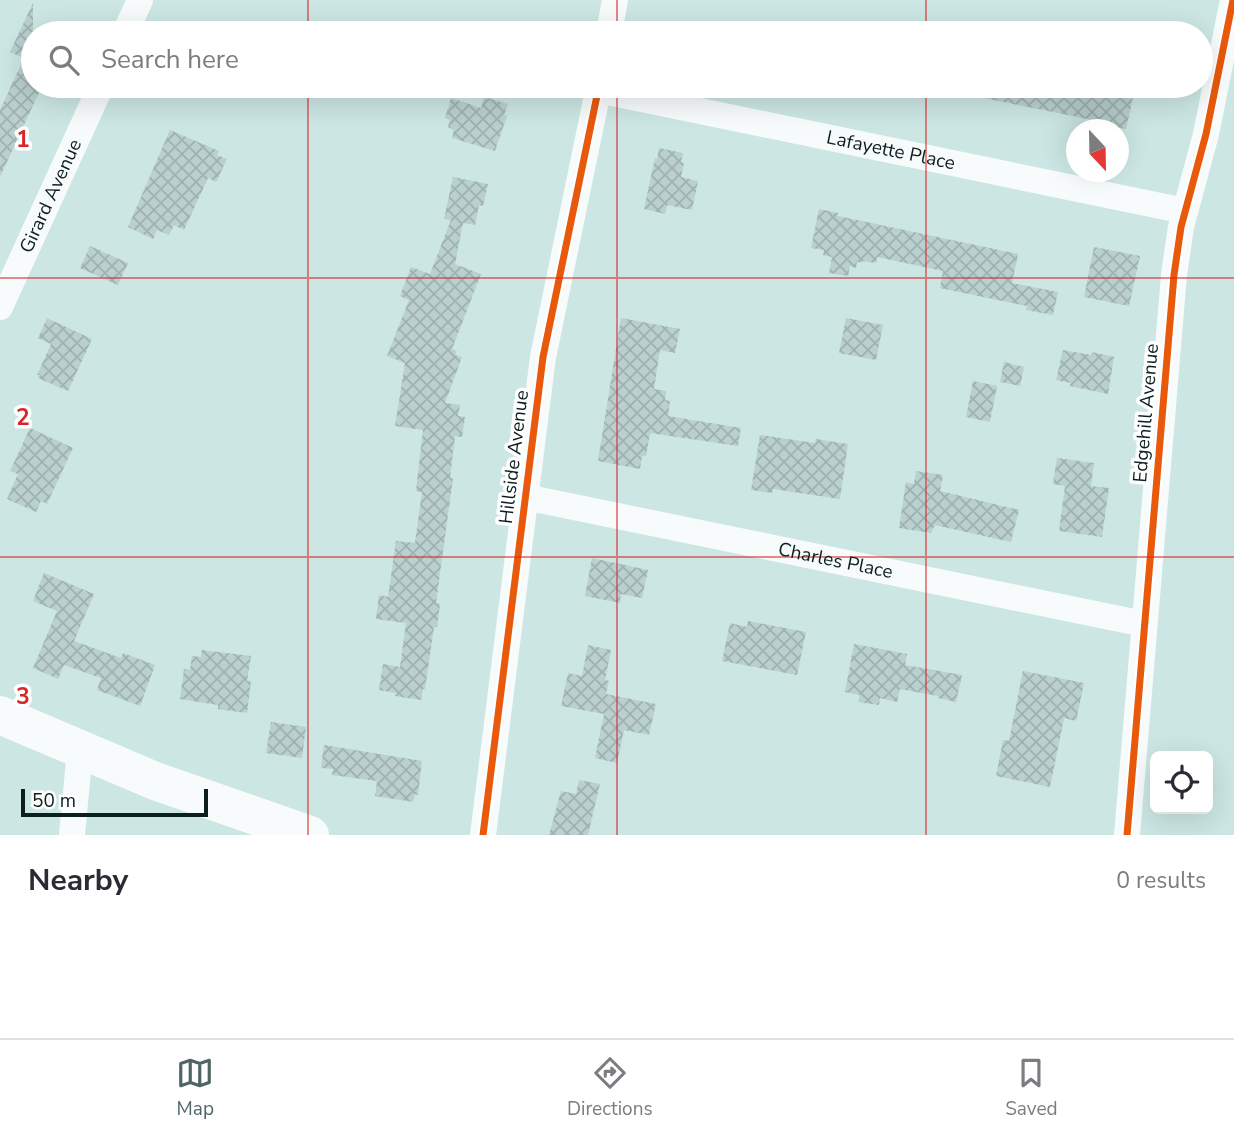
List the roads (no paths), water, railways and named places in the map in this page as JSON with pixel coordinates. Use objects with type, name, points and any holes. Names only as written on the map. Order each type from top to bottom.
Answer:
[{"type":"main road","points":[[0,715],[155,781],[310,835]]},
{"type":"street","points":[[130,21],[140,0]]},
{"type":"street","points":[[611,21],[615,0]]},
{"type":"street","name":"Edgehill Avenue","points":[[1127,835],[1174,275],[1185,211],[1206,134],[1233,0]]},
{"type":"street","name":"Girard Avenue","points":[[0,307],[96,98]]},
{"type":"street","name":"Hillside Avenue","points":[[483,835],[542,357],[597,98]]},
{"type":"street","name":"Lafayette Place","points":[[647,98],[1185,211]]},
{"type":"street","name":"Charles Place","points":[[526,496],[1144,624]]},
{"type":"street","points":[[72,835],[80,750]]}]
